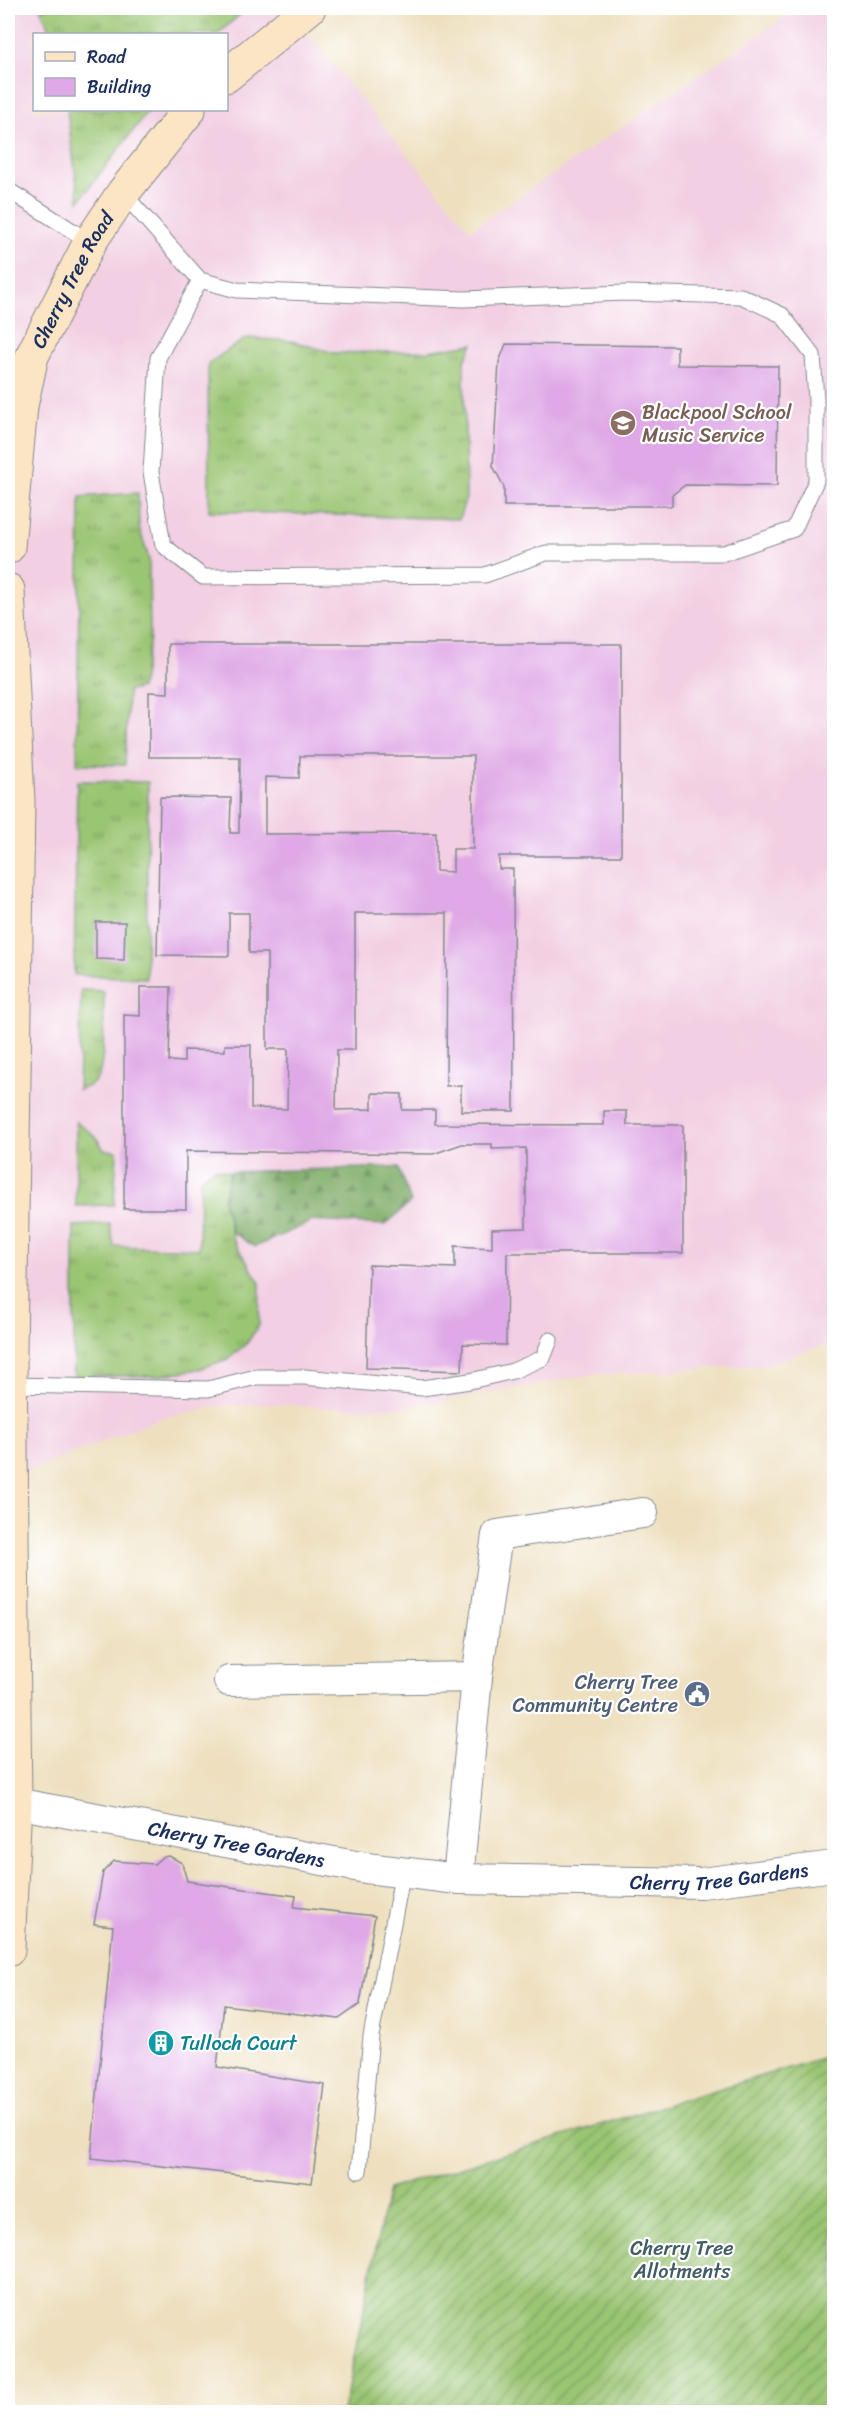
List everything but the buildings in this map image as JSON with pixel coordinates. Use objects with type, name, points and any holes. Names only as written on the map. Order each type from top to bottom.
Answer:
[{"type":"street","points":[[228,74],[309,8]]},
{"type":"street","name":"Cherry Tree Road","points":[[8,547],[14,402],[32,357],[90,242],[123,193],[188,111]]},
{"type":"street","points":[[8,590],[18,801],[11,933],[9,1346],[15,1803],[8,1950]]},
{"type":"street","points":[[458,1879],[477,1677],[497,1535],[643,1513]]},
{"type":"street","points":[[229,1681],[477,1677]]},
{"type":"street","name":"Cherry Tree Gardens","points":[[15,1803],[366,1868],[458,1879],[701,1883],[834,1866]]},
{"type":"lane","points":[[8,190],[90,242]]},
{"type":"lane","points":[[123,193],[200,280],[237,290],[340,296],[464,298],[626,293],[741,296],[782,315],[813,355],[816,482],[794,529],[724,553],[546,553],[485,575],[203,577],[163,545],[151,472],[158,358],[200,280]]},
{"type":"lane","points":[[11,1385],[208,1389],[256,1377],[304,1377],[422,1388],[470,1381],[513,1371],[543,1358],[550,1340]]},
{"type":"lane","points":[[359,2171],[371,2036],[403,1872]]},
{"type":"shaded area","points":[[8,8],[277,8],[295,19],[470,230],[798,8],[834,8],[834,1342],[765,1365],[591,1375],[397,1408],[335,1408],[273,1404],[210,1407],[156,1420],[12,1478]]},
{"type":"green space","points":[[40,8],[247,8],[219,33],[52,33]]},
{"type":"green space","points":[[67,111],[148,111],[79,201]]},
{"type":"green space","points":[[246,338],[292,341],[334,353],[428,351],[473,344],[464,362],[466,498],[459,519],[209,511],[208,364]]},
{"type":"green space","points":[[138,493],[139,527],[149,559],[150,638],[141,688],[128,691],[125,765],[77,764],[80,497]]},
{"type":"green space","points":[[77,781],[148,782],[146,978],[74,975]]},
{"type":"green space","points":[[81,990],[104,991],[104,1036],[101,1070],[98,1077],[92,1084],[78,1090]]},
{"type":"green space","points":[[76,1121],[96,1137],[104,1150],[117,1151],[114,1205],[76,1206]]},
{"type":"green space","points":[[398,1167],[411,1202],[385,1225],[313,1221],[255,1247],[232,1232],[223,1200],[230,1172]]},
{"type":"green space","points":[[215,1168],[230,1172],[223,1200],[233,1240],[260,1283],[259,1325],[247,1343],[228,1359],[199,1369],[156,1376],[74,1376],[74,1226],[110,1224],[114,1246],[199,1249],[200,1178]]},
{"type":"green space","name":"Cherry Tree Allotments","points":[[834,2054],[834,2412],[343,2412],[388,2189]]},
{"type":"place","name":"Blackpool School Music Service","points":[[623,423]]},
{"type":"place","name":"Cherry Tree Community Centre","points":[[697,1694]]},
{"type":"place","name":"Tulloch Court","points":[[161,2043]]}]
